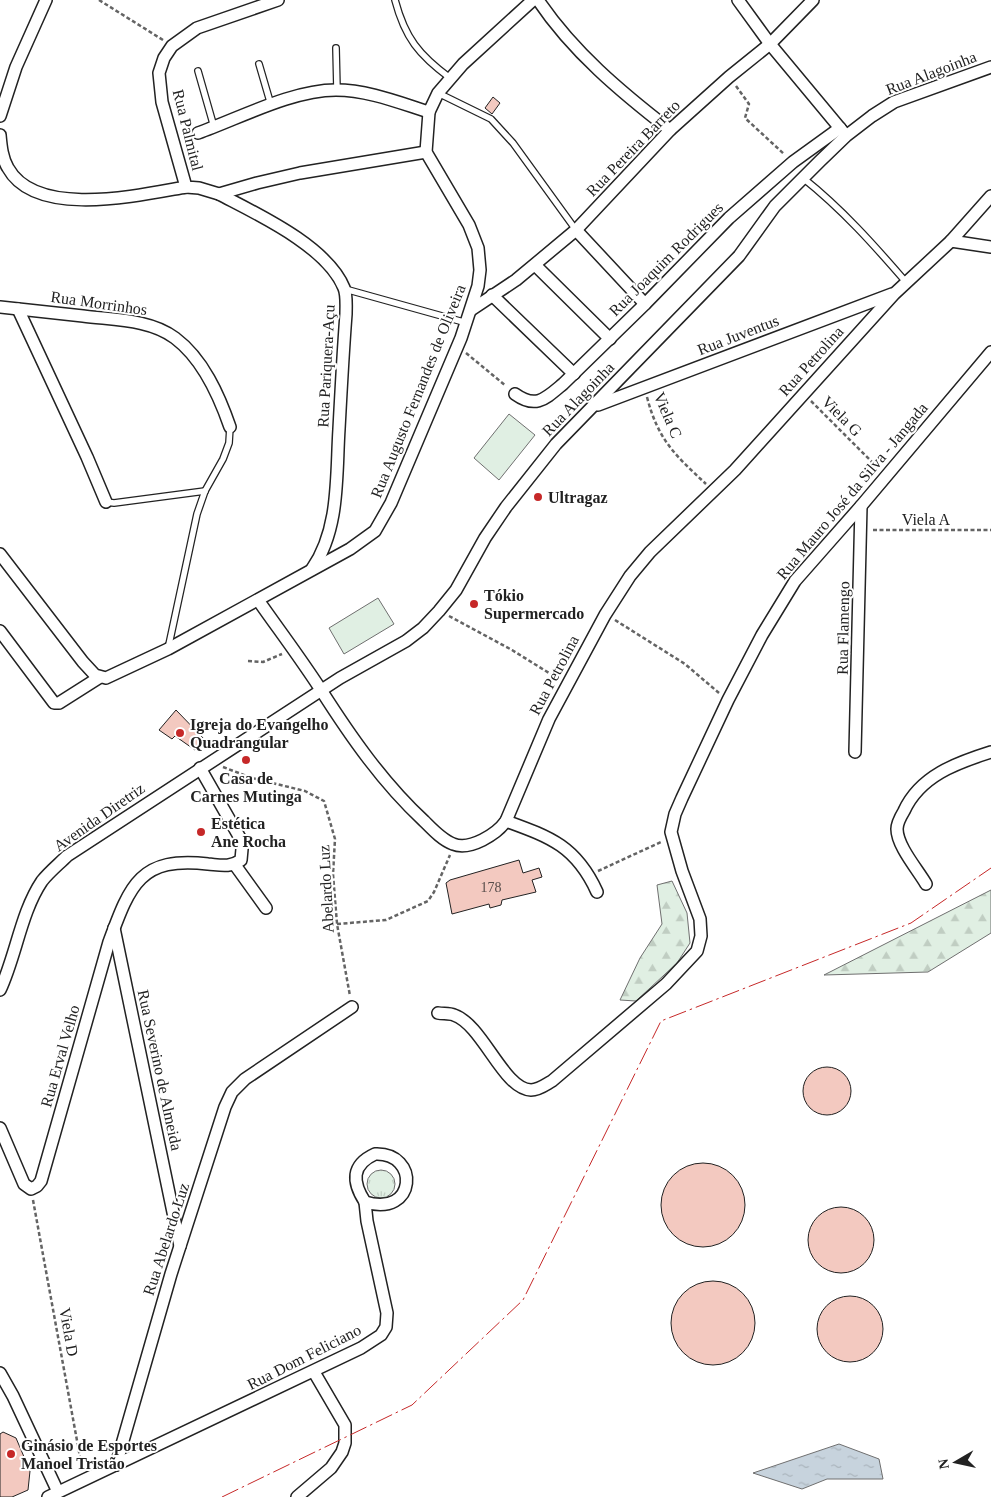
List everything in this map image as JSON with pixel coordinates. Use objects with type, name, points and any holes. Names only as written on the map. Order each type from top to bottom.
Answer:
[{"type":"street","points":[[0,116],[16,67],[46,0]]},
{"type":"street","name":"Rua Palmital","points":[[219,194],[199,188],[186,187],[162,102],[159,73],[164,58],[172,46],[197,28],[278,0]]},
{"type":"street","points":[[219,194],[300,173],[426,152],[429,112],[438,93],[463,64],[534,0]]},
{"type":"street","points":[[538,0],[567,39],[591,63],[621,91],[670,130]]},
{"type":"street","points":[[738,0],[770,44],[843,132]]},
{"type":"street","name":"Rua Pereira Barreto","points":[[471,310],[535,265],[576,230],[670,130],[729,77],[770,44],[813,0]]},
{"type":"street","name":"Rua Alagoinha","points":[[205,765],[321,691],[406,641],[423,628],[456,590],[485,538],[556,444],[739,256],[775,206],[803,178],[843,132],[894,102],[991,67]]},
{"type":"street","points":[[198,133],[307,93],[337,90],[376,95],[429,112]]},
{"type":"street","name":"Rua Joaquim Rodrigues","points":[[514,394],[525,401],[531,402],[551,394],[610,339],[729,218],[760,190],[793,162],[843,132]]},
{"type":"street","points":[[0,134],[2,152],[8,169],[25,186],[48,195],[70,200],[97,199],[134,196],[186,187]]},
{"type":"street","name":"Rua Augusto Fernandes de Oliveira","points":[[0,631],[54,703],[59,704],[100,678],[111,676],[168,649],[258,600],[364,541],[375,531],[382,521],[413,455],[457,347],[478,286],[480,270],[478,248],[469,225],[426,152]]},
{"type":"street","points":[[760,190],[775,206]]},
{"type":"street","name":"Rua Pariquera-Açu","points":[[219,194],[266,219],[303,242],[331,266],[345,289],[346,314],[335,495],[330,529],[321,553],[310,571]]},
{"type":"street","name":"Rua Petrolina","points":[[454,845],[485,840],[501,828],[506,821],[538,743],[567,684],[605,615],[630,576],[682,519],[714,492],[764,440],[894,294],[951,240],[991,196]]},
{"type":"street","points":[[576,230],[645,304]]},
{"type":"street","points":[[951,240],[991,247]]},
{"type":"street","points":[[535,265],[610,339]]},
{"type":"street","name":"Rua Juventus","points":[[594,407],[894,294]]},
{"type":"street","points":[[492,295],[574,374]]},
{"type":"street","name":"Rua Morrinhos","points":[[0,307],[132,322],[156,327],[174,337],[189,350],[204,370],[222,404],[230,427]]},
{"type":"street","points":[[18,309],[106,502]]},
{"type":"street","name":"Rua Mauro José da Silva - Jangada","points":[[438,1013],[454,1015],[470,1025],[505,1072],[518,1086],[529,1090],[540,1088],[552,1081],[666,984],[697,951],[701,936],[700,919],[682,871],[671,832],[675,814],[728,700],[762,635],[794,581],[861,506],[991,352]]},
{"type":"street","name":"Rua Flamengo","points":[[855,752],[861,506]]},
{"type":"street","points":[[0,554],[83,662],[100,678]]},
{"type":"street","points":[[258,600],[364,753],[395,792],[438,834],[454,845]]},
{"type":"street","points":[[926,884],[901,844],[897,830],[907,804],[916,790],[929,779],[971,758],[991,752]]},
{"type":"street","points":[[205,765],[240,838],[242,854],[240,860],[235,865],[266,908]]},
{"type":"street","name":"Avenida Diretriz","points":[[1,987],[28,907],[42,881],[67,856],[205,765]]},
{"type":"street","points":[[506,821],[546,836],[564,847],[589,876],[597,892]]},
{"type":"street","name":"Rua Erval Velho","points":[[31,1189],[41,1181],[114,928],[121,907],[132,887],[143,876],[158,866],[174,862],[235,865]]},
{"type":"street","name":"Rua Severino de Almeida","points":[[114,928],[181,1247]]},
{"type":"street","name":"Rua Abelardo Luz","points":[[116,1465],[171,1274],[225,1107],[232,1092],[245,1079],[352,1007]]},
{"type":"street","points":[[0,1128],[24,1184],[31,1189]]},
{"type":"street","name":"Rua Dom Feliciano","points":[[116,1465],[314,1372],[361,1348],[381,1335],[386,1327],[388,1313],[367,1221],[365,1202],[356,1188],[355,1179],[361,1163],[375,1154],[391,1156],[398,1160],[404,1167],[406,1175],[404,1192],[391,1204],[383,1205],[365,1202]]},
{"type":"street","points":[[297,1497],[331,1468],[346,1443],[345,1425],[314,1372]]},
{"type":"street","points":[[0,1373],[13,1396],[53,1495],[116,1465]]},
{"type":"lane","points":[[395,0],[409,38],[430,63],[450,78]]},
{"type":"lane","points":[[336,48],[337,90]]},
{"type":"lane","points":[[259,64],[270,105]]},
{"type":"lane","points":[[198,71],[214,127]]},
{"type":"lane","points":[[438,93],[491,119],[513,143],[576,230]]},
{"type":"lane","points":[[803,178],[830,200],[854,224],[906,282]]},
{"type":"lane","points":[[345,289],[466,322]]},
{"type":"lane","points":[[168,649],[197,514],[205,491],[223,459],[229,443],[230,427]]},
{"type":"lane","points":[[106,502],[114,503],[205,491]]},
{"type":"path","points":[[99,0],[172,46]]},
{"type":"path","points":[[729,77],[748,104],[745,118],[793,162]]},
{"type":"path","points":[[457,347],[514,394]]},
{"type":"path","name":"Viela C","points":[[645,388],[656,424],[665,442],[675,455],[714,492]]},
{"type":"path","name":"Viela G","points":[[803,394],[886,476]]},
{"type":"path","name":"Viela A","points":[[861,530],[991,530]]},
{"type":"path","points":[[439,611],[512,650],[567,684]]},
{"type":"path","points":[[605,615],[685,664],[728,700]]},
{"type":"path","points":[[248,661],[263,662],[293,650]]},
{"type":"path","name":"Abelardo Luz","points":[[205,765],[305,791],[324,801],[335,839],[333,874],[337,924],[352,1007]]},
{"type":"path","points":[[589,876],[672,837]]},
{"type":"path","points":[[337,924],[386,920],[428,900],[434,892],[454,845]]},
{"type":"path","name":"Viela D","points":[[31,1189],[84,1479]]},
{"type":"green space","points":[[509,414],[535,435],[499,480],[474,458]]},
{"type":"green space","points":[[378,598],[394,624],[344,654],[329,628]]},
{"type":"green space","points":[[672,881],[687,913],[690,943],[677,963],[636,1001],[620,1000],[640,958],[662,924],[657,885]]},
{"type":"green space","points":[[991,890],[991,933],[928,972],[824,975]]},
{"type":"green space","points":[[381,1170],[391,1174],[395,1184],[391,1194],[381,1198],[371,1194],[367,1184],[371,1174]]},
{"type":"water","points":[[839,1444],[879,1459],[883,1479],[827,1479],[802,1489],[753,1473]]},
{"type":"building","points":[[493,97],[500,103],[492,114],[485,108]]},
{"type":"building","name":"Igreja do Evangelho Quadrangular","points":[[176,710],[205,740],[195,750],[175,736],[172,739],[159,730]]},
{"type":"building","points":[[519,860],[523,873],[539,868],[542,877],[532,880],[536,892],[502,900],[501,905],[490,908],[489,904],[452,914],[446,883],[450,880]]},
{"type":"building","points":[[827,1067],[836,1069],[844,1074],[849,1082],[851,1091],[849,1100],[844,1108],[836,1113],[827,1115],[818,1113],[810,1108],[805,1100],[803,1091],[805,1082],[810,1074],[818,1069]]},
{"type":"building","points":[[703,1163],[719,1166],[733,1175],[742,1189],[745,1205],[742,1221],[733,1235],[719,1244],[703,1247],[687,1244],[673,1235],[664,1221],[661,1205],[664,1189],[673,1175],[687,1166]]},
{"type":"building","points":[[834,1207],[848,1207],[860,1212],[869,1221],[874,1233],[872,1253],[865,1264],[848,1273],[834,1273],[822,1268],[813,1259],[808,1247],[808,1233],[813,1221],[822,1212]]},
{"type":"building","points":[[713,1281],[729,1284],[743,1293],[752,1307],[755,1323],[752,1339],[743,1353],[729,1362],[713,1365],[697,1362],[683,1353],[674,1339],[671,1323],[674,1307],[683,1293],[697,1284]]},
{"type":"building","points":[[843,1296],[857,1296],[869,1301],[878,1310],[883,1322],[881,1342],[874,1353],[857,1362],[843,1362],[831,1357],[822,1348],[817,1336],[817,1322],[822,1310],[831,1301]]},
{"type":"building","name":"Ginásio de Esportes Manoel Tristão","points":[[3,1432],[16,1438],[30,1471],[28,1490],[12,1497],[0,1497],[0,1434]]},
{"type":"power","points":[[222,1497],[412,1405],[523,1300],[661,1021],[911,923],[991,868]]},
{"type":"place","name":"Ultragaz","points":[[538,497]]},
{"type":"place","name":"Tókio Supermercado","points":[[474,604]]},
{"type":"place","name":"Igreja do Evangelho Quadrangular","points":[[180,733]]},
{"type":"place","name":"Casa de Carnes Mutinga","points":[[246,760]]},
{"type":"place","name":"Estética Ane Rocha","points":[[201,832]]},
{"type":"place","name":"Ginásio de Esportes Manoel Tristão","points":[[11,1454]]}]
